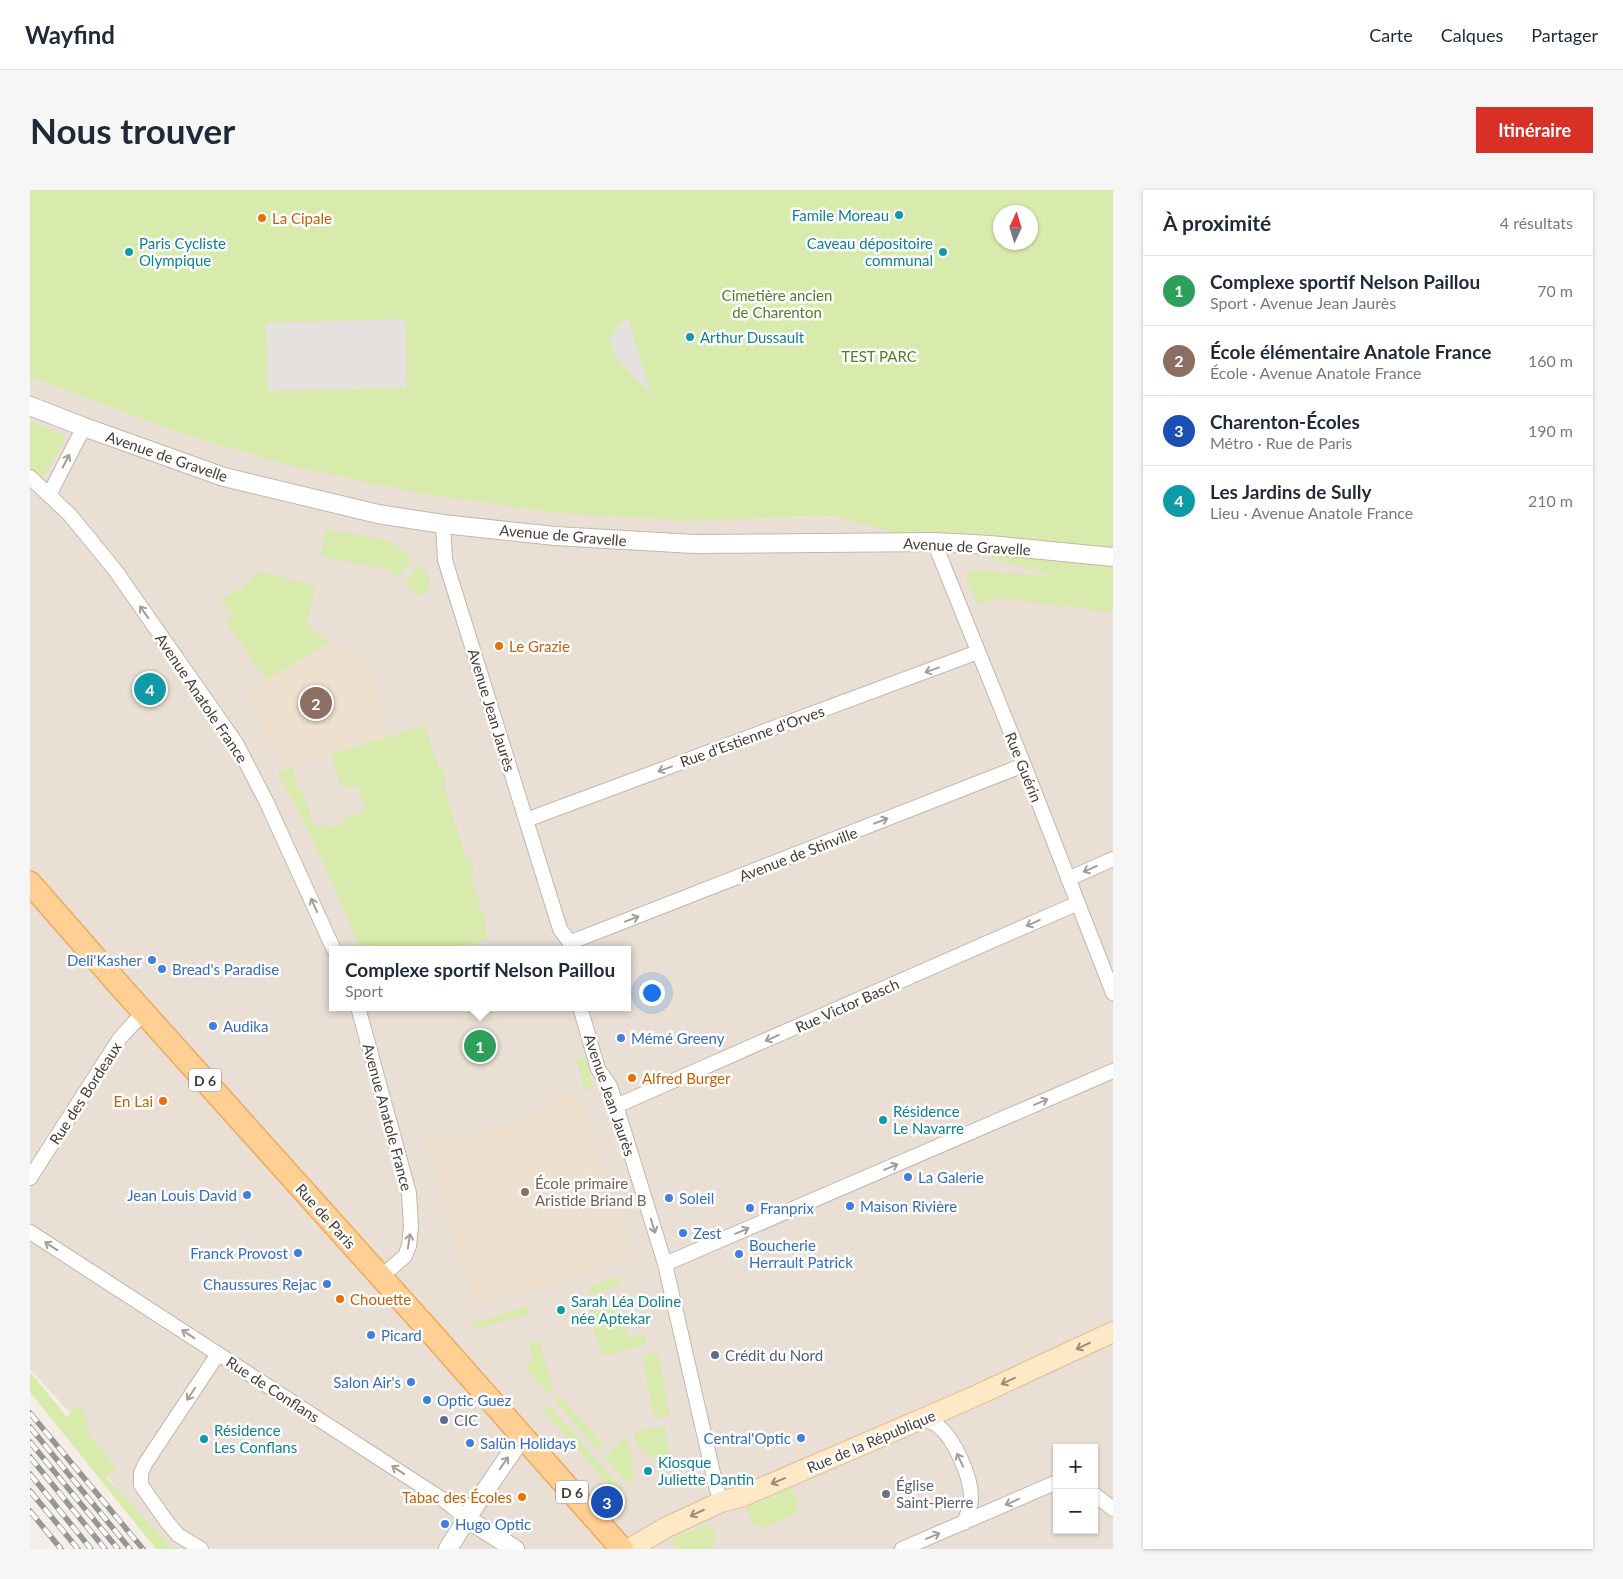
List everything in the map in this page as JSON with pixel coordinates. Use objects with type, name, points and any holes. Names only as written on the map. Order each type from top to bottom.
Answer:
[{"type":"main road","name":"Rue de Paris","points":[[30,883],[622,1549]]},
{"type":"main road","name":"Rue de la République","points":[[629,1549],[666,1527],[721,1502],[743,1496],[973,1397],[1113,1332]]},
{"type":"street","name":"Avenue de Gravelle","points":[[30,406],[224,477],[378,514],[443,524],[555,536],[694,544],[934,542],[990,545],[1113,557]]},
{"type":"street","points":[[49,495],[84,427]]},
{"type":"street","name":"Avenue Anatole France","points":[[30,477],[70,515],[116,570],[236,743],[267,803],[332,946]]},
{"type":"street","name":"Avenue Jean Jaurès","points":[[443,524],[445,560],[560,929],[572,946]]},
{"type":"street","name":"Rue Guérin","points":[[934,542],[1113,993]]},
{"type":"street","name":"Rue d'Estienne d'Orves","points":[[526,820],[978,652]]},
{"type":"street","name":"Avenue de Stinville","points":[[572,946],[1024,765]]},
{"type":"street","points":[[1068,879],[1113,859]]},
{"type":"street","name":"Rue Victor Basch","points":[[616,1106],[1078,904]]},
{"type":"street","name":"Avenue Anatole France","points":[[359,1011],[409,1194],[411,1226],[409,1246],[405,1256],[381,1277]]},
{"type":"street","name":"Avenue Jean Jaurès","points":[[581,1011],[598,1070],[610,1086],[665,1264],[721,1502]]},
{"type":"street","name":"Rue des Bordeaux","points":[[30,1178],[120,1038],[144,1012]]},
{"type":"street","points":[[665,1264],[1113,1071]]},
{"type":"street","name":"Rue de Conflans","points":[[30,1232],[448,1503],[466,1518],[515,1549]]},
{"type":"street","points":[[201,1549],[178,1535],[141,1485],[140,1479],[145,1464],[218,1354]]},
{"type":"street","points":[[918,1420],[931,1422],[940,1428],[955,1448],[969,1478],[971,1498],[964,1523]]},
{"type":"street","points":[[448,1549],[466,1518],[522,1436]]},
{"type":"street","points":[[902,1549],[1053,1484]]},
{"type":"street","points":[[1098,1497],[1113,1509]]},
{"type":"shaded area","points":[[405,319],[407,387],[268,391],[266,323]]},
{"type":"shaded area","points":[[628,319],[651,394],[616,357],[609,340],[621,323]]},
{"type":"shaded area","points":[[30,377],[180,433],[288,465],[443,497],[558,513],[689,521],[846,516],[1113,534],[1113,1549],[164,1549],[67,1424],[73,1416],[30,1369]]},
{"type":"shaded area","points":[[330,642],[367,659],[391,736],[283,770],[273,747],[270,748],[248,691]]},
{"type":"shaded area","name":"École primaire Aristide Briand B","points":[[579,1090],[631,1258],[544,1289],[475,1308],[424,1140],[453,1131],[456,1140],[552,1109],[550,1100]]},
{"type":"green space","name":"TEST PARC","points":[[30,190],[1113,190],[1113,613],[1002,598],[977,604],[966,578],[971,570],[1059,577],[835,516],[689,521],[558,513],[443,497],[379,485],[288,465],[180,433],[30,377]]},
{"type":"green space","points":[[30,420],[64,436],[66,440],[45,475],[39,475],[30,467]]},
{"type":"green space","points":[[326,529],[389,541],[413,559],[398,577],[389,570],[321,556]]},
{"type":"green space","points":[[419,564],[427,573],[431,586],[422,597],[404,583]]},
{"type":"green space","points":[[257,572],[315,585],[306,625],[330,642],[266,680],[243,647],[244,645],[240,643],[225,621],[233,616],[222,600],[238,589],[241,590]]},
{"type":"green space","points":[[425,725],[438,768],[442,768],[446,781],[443,783],[466,859],[470,859],[474,872],[470,874],[486,923],[484,924],[488,939],[468,946],[358,946],[322,860],[278,773],[292,767],[298,790],[302,789],[314,827],[325,824],[327,828],[344,823],[343,819],[366,811],[358,785],[347,789],[346,785],[341,786],[331,755]]},
{"type":"green space","points":[[585,1058],[594,1088],[585,1090],[577,1060]]},
{"type":"green space","points":[[619,1277],[622,1284],[589,1295],[587,1287]]},
{"type":"green space","points":[[617,1301],[628,1337],[643,1334],[646,1345],[602,1356],[588,1309]]},
{"type":"green space","points":[[528,1306],[531,1314],[477,1329],[471,1324]]},
{"type":"green space","points":[[539,1340],[553,1389],[549,1394],[525,1368],[533,1361],[529,1343]]},
{"type":"green space","points":[[657,1352],[670,1416],[655,1418],[642,1356]]},
{"type":"green space","points":[[30,1372],[67,1417],[78,1405],[87,1415],[88,1432],[117,1469],[106,1477],[169,1545],[175,1549],[156,1549],[30,1392]]},
{"type":"green space","points":[[559,1396],[603,1444],[598,1450],[555,1401]]},
{"type":"green space","points":[[549,1405],[623,1490],[618,1495],[543,1410]]},
{"type":"green space","points":[[664,1426],[671,1459],[669,1465],[665,1465],[648,1456],[644,1449],[641,1450],[633,1433]]},
{"type":"green space","points":[[625,1437],[633,1454],[630,1455],[633,1462],[633,1481],[630,1483],[625,1481],[605,1458]]},
{"type":"green space","points":[[791,1487],[798,1503],[796,1504],[799,1512],[760,1529],[757,1523],[753,1524],[746,1508]]},
{"type":"green space","points":[[710,1522],[717,1539],[711,1542],[714,1549],[679,1549],[671,1540]]},
{"type":"railway","points":[[30,1413],[143,1549]]},
{"type":"railway","points":[[30,1427],[130,1549]]},
{"type":"railway","points":[[30,1442],[118,1549]]},
{"type":"railway","points":[[30,1457],[105,1549]]},
{"type":"railway","points":[[30,1474],[91,1549]]},
{"type":"railway","points":[[30,1491],[78,1549]]},
{"type":"railway","points":[[30,1511],[61,1549]]},
{"type":"place","name":"Famile Moreau","points":[[899,215]]},
{"type":"place","name":"La Cipale","points":[[262,218]]},
{"type":"place","name":"Paris Cycliste Olympique","points":[[129,252]]},
{"type":"place","name":"Caveau dépositoire communal","points":[[943,252]]},
{"type":"place","name":"Arthur Dussault","points":[[690,337]]},
{"type":"place","name":"Le Grazie","points":[[499,646]]},
{"type":"place","name":"Les Jardins de Sully","points":[[150,689]]},
{"type":"place","name":"École élémentaire Anatole France","points":[[316,703]]},
{"type":"place","name":"Deli'Kasher","points":[[152,960]]},
{"type":"place","name":"Bread's Paradise","points":[[162,969]]},
{"type":"place","name":"Audika","points":[[213,1026]]},
{"type":"place","name":"Mémé Greeny","points":[[621,1038]]},
{"type":"place","name":"Complexe sportif Nelson Paillou","points":[[480,1046]]},
{"type":"place","name":"Alfred Burger","points":[[632,1078]]},
{"type":"place","name":"En Lai","points":[[163,1101]]},
{"type":"place","name":"Résidence Le Navarre","points":[[883,1120]]},
{"type":"place","name":"La Galerie","points":[[908,1177]]},
{"type":"place","name":"École primaire Aristide Briand B","points":[[525,1192]]},
{"type":"place","name":"Jean Louis David","points":[[247,1195]]},
{"type":"place","name":"Soleil","points":[[669,1198]]},
{"type":"place","name":"Maison Rivière","points":[[850,1206]]},
{"type":"place","name":"Franprix","points":[[750,1208]]},
{"type":"place","name":"Zest","points":[[683,1233]]},
{"type":"place","name":"Franck Provost","points":[[298,1253]]},
{"type":"place","name":"Boucherie Herrault Patrick","points":[[739,1254]]},
{"type":"place","name":"Chaussures Rejac","points":[[327,1284]]},
{"type":"place","name":"Chouette","points":[[340,1299]]},
{"type":"place","name":"Sarah Léa Doline née Aptekar","points":[[561,1310]]},
{"type":"place","name":"Picard","points":[[371,1335]]},
{"type":"place","name":"Crédit du Nord","points":[[715,1355]]},
{"type":"place","name":"Salon Air's","points":[[411,1382]]},
{"type":"place","name":"Optic Guez","points":[[427,1400]]},
{"type":"place","name":"CIC","points":[[444,1420]]},
{"type":"place","name":"Central'Optic","points":[[801,1438]]},
{"type":"place","name":"Résidence Les Conflans","points":[[204,1439]]},
{"type":"place","name":"Salün Holidays","points":[[470,1443]]},
{"type":"place","name":"Kiosque Juliette Dantin","points":[[648,1471]]},
{"type":"place","name":"Église Saint-Pierre","points":[[886,1494]]},
{"type":"place","name":"Tabac des Écoles","points":[[522,1497]]},
{"type":"place","name":"Charenton-Écoles","points":[[607,1502]]},
{"type":"place","name":"Hugo Optic","points":[[445,1524]]},
{"type":"park label","name":"Cimetière ancien de Charenton","points":[[777,304]]}]
